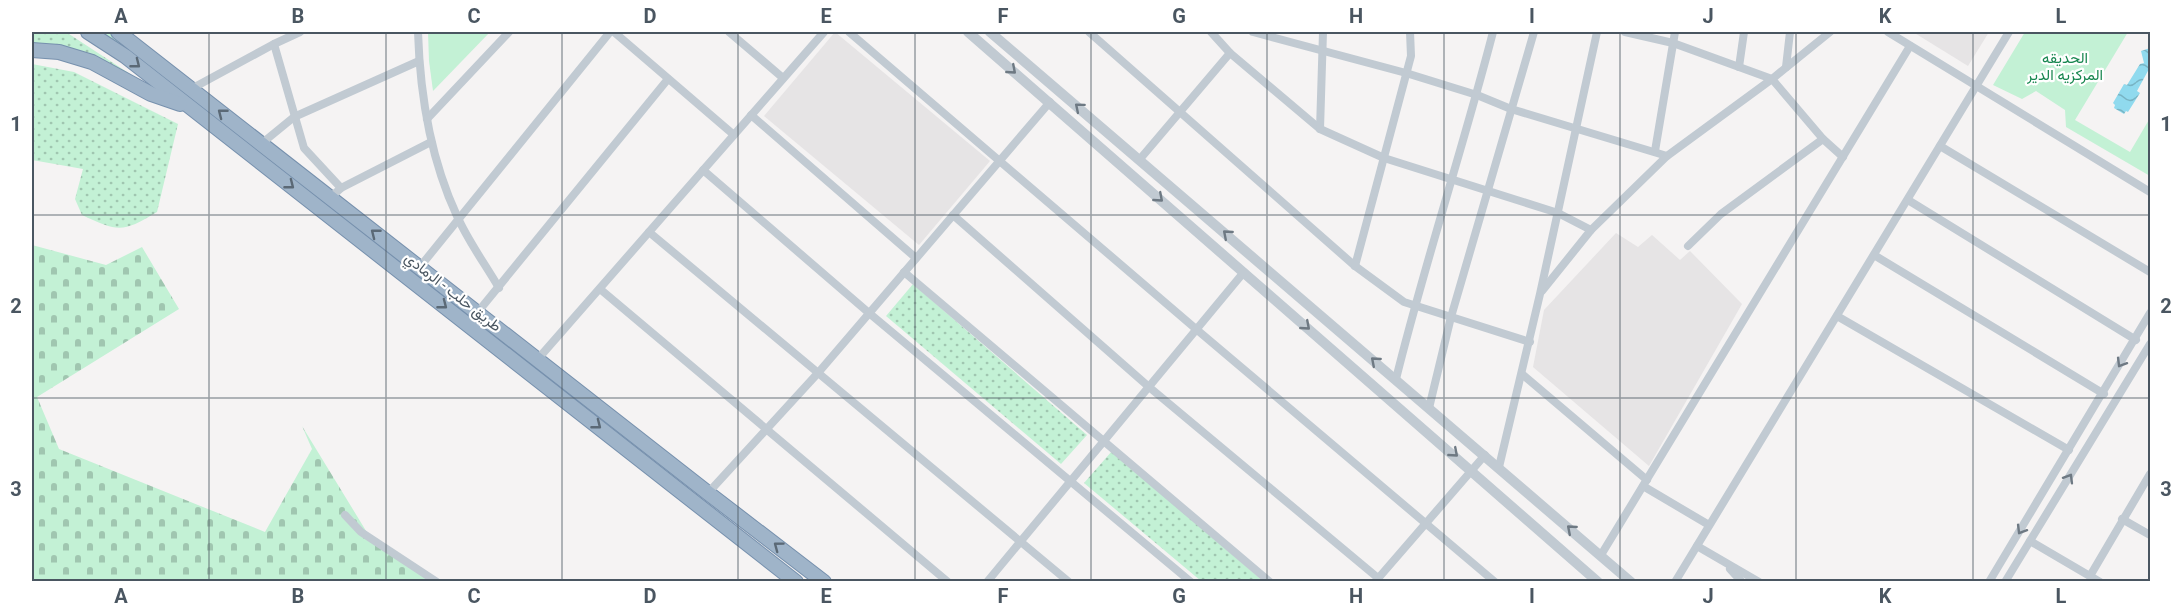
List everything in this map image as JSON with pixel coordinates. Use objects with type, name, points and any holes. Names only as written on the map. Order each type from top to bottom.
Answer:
[{"type":"highway","name":"طريق حلب - الرمادي","points":[[88,32],[125,56],[192,108],[793,581]]},
{"type":"highway","name":"طريق حلب - الرمادي","points":[[119,32],[824,582]]},
{"type":"highway","points":[[32,50],[59,52],[92,62],[151,94],[192,108]]},
{"type":"street","points":[[191,89],[289,34],[300,32]]},
{"type":"street","points":[[418,32],[419,61],[427,119],[442,180],[458,218],[498,288]]},
{"type":"street","points":[[427,119],[509,32]]},
{"type":"street","points":[[419,268],[612,32],[734,135]]},
{"type":"street","points":[[729,32],[783,78]]},
{"type":"street","points":[[537,360],[824,32]]},
{"type":"street","points":[[849,32],[1495,582]]},
{"type":"street","points":[[968,32],[1598,582]]},
{"type":"street","points":[[990,32],[1499,467],[1630,582]]},
{"type":"street","points":[[1089,32],[1355,266],[1404,303],[1530,342]]},
{"type":"street","points":[[1211,32],[1230,52],[1320,129],[1384,158],[1558,213],[1591,230]]},
{"type":"street","points":[[1253,32],[1477,95],[1511,109],[1667,156]]},
{"type":"street","points":[[1320,129],[1323,32]]},
{"type":"street","points":[[1410,32],[1411,56]]},
{"type":"street","points":[[1355,266],[1416,32]]},
{"type":"street","points":[[1396,379],[1414,305],[1477,95],[1493,32]]},
{"type":"street","points":[[1429,408],[1451,317],[1534,32]]},
{"type":"street","points":[[1499,467],[1530,342],[1597,32]]},
{"type":"street","points":[[1625,32],[1673,44],[1772,78],[1823,139],[1843,157]]},
{"type":"street","points":[[1655,151],[1675,32]]},
{"type":"street","points":[[1739,67],[1744,32]]},
{"type":"street","points":[[1786,67],[1790,32]]},
{"type":"street","points":[[1540,294],[1591,230],[1667,156],[1830,32]]},
{"type":"street","points":[[1888,32],[2151,192]]},
{"type":"street","points":[[1675,582],[2009,32]]},
{"type":"street","points":[[274,44],[304,148],[341,188]]},
{"type":"street","points":[[1601,555],[1910,46]]},
{"type":"street","points":[[1140,159],[1230,52]]},
{"type":"street","points":[[261,144],[294,117],[419,61]]},
{"type":"street","points":[[477,313],[668,79]]},
{"type":"street","points":[[708,493],[818,373],[1050,102]]},
{"type":"street","points":[[751,115],[916,258]]},
{"type":"street","points":[[1688,246],[1721,214],[1823,139]]},
{"type":"street","points":[[330,198],[341,188],[431,142]]},
{"type":"street","points":[[1940,147],[2151,272]]},
{"type":"street","points":[[703,170],[869,313],[1191,582]]},
{"type":"street","points":[[1908,200],[2136,340]]},
{"type":"street","points":[[953,215],[1149,387],[1376,580],[1485,455]]},
{"type":"street","points":[[649,232],[1069,582]]},
{"type":"street","points":[[1874,255],[2104,394]]},
{"type":"street","points":[[904,272],[1270,582]]},
{"type":"street","points":[[987,582],[1244,272]]},
{"type":"street","points":[[600,289],[948,582]]},
{"type":"street","points":[[1989,582],[2151,313]]},
{"type":"street","points":[[1837,316],[2069,450]]},
{"type":"street","points":[[2006,582],[2151,344]]},
{"type":"street","points":[[1522,374],[1645,483],[1709,525]]},
{"type":"street","points":[[2090,576],[2151,474]]},
{"type":"street","points":[[345,515],[361,532],[437,582]]},
{"type":"street","points":[[2122,519],[2151,535]]},
{"type":"street","points":[[2030,541],[2100,582]]},
{"type":"street","points":[[1697,546],[1759,582]]},
{"type":"street","points":[[1722,561],[1742,582]]},
{"type":"shaded area","points":[[835,32],[990,161],[919,245],[764,116]]},
{"type":"shaded area","points":[[1913,32],[1989,32],[1968,66]]},
{"type":"shaded area","points":[[1616,233],[1638,247],[1652,235],[1680,260],[1690,251],[1742,304],[1649,466],[1533,367],[1544,310]]},
{"type":"green space","points":[[32,32],[66,32],[150,87],[78,51],[32,43]]},
{"type":"green space","points":[[97,32],[113,32],[540,368],[539,371],[535,372]]},
{"type":"green space","points":[[428,32],[490,32],[433,91]]},
{"type":"green space","name":"الحديقه المركزيه الدير","points":[[2025,32],[2128,32],[2075,120],[2130,152],[2150,118],[2150,176],[2066,127],[2065,110],[2036,91],[2022,99],[1993,85]]},
{"type":"green space","points":[[32,64],[74,72],[178,124],[157,212],[128,227],[113,227],[94,221],[82,215],[75,199],[83,169],[32,160]]},
{"type":"green space","points":[[32,245],[106,265],[142,247],[179,309],[37,397],[59,449],[265,532],[312,449],[302,426],[371,539],[441,581],[32,581]]},
{"type":"green space","points":[[913,284],[1087,435],[1061,464],[886,316]]},
{"type":"green space","points":[[1112,451],[1263,581],[1201,581],[1084,483]]},
{"type":"water","name":"الحديقه المركزيه الدير","points":[[2150,48],[2149,69],[2137,91],[2140,93],[2128,112],[2124,114],[2114,108],[2113,103],[2124,84],[2127,85],[2140,64],[2144,63],[2141,51]]}]
